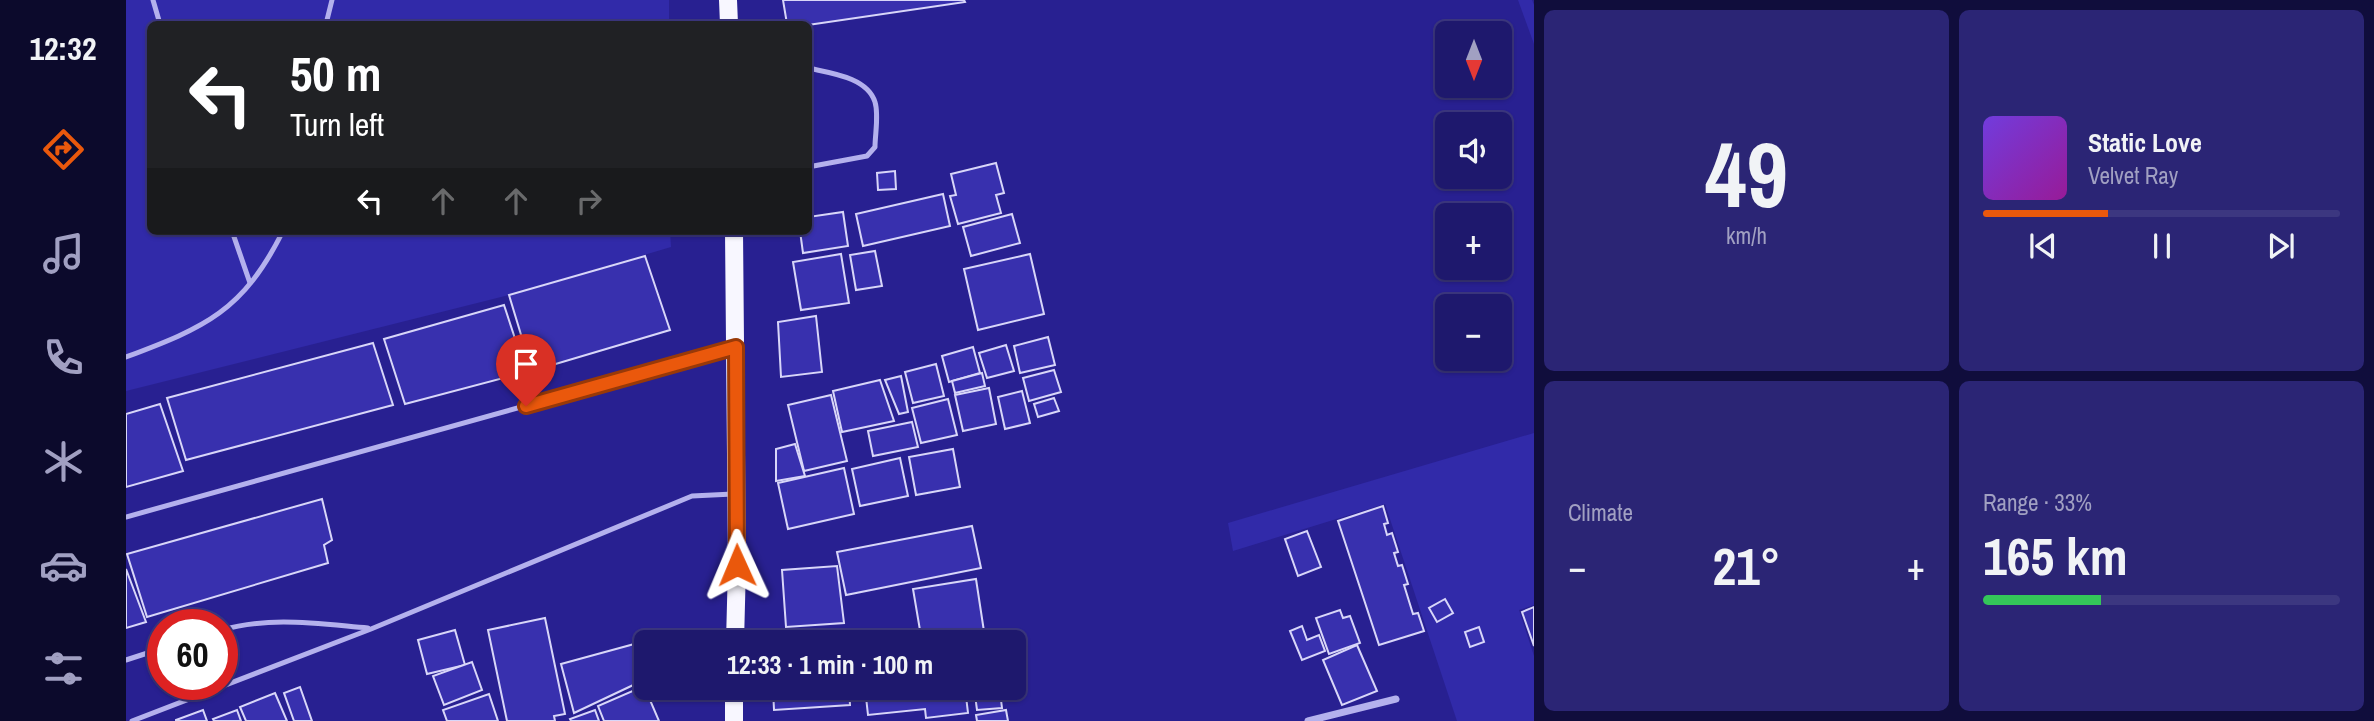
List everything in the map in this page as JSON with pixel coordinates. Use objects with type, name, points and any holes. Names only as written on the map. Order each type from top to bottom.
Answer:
[{"type":"main road","points":[[728,0],[729,21]]},
{"type":"main road","points":[[734,235],[735,630]]},
{"type":"main road","points":[[734,700],[734,721]]},
{"type":"street","points":[[1308,721],[1396,699]]},
{"type":"lane","points":[[153,0],[159,21]]},
{"type":"lane","points":[[327,21],[332,0]]},
{"type":"lane","points":[[812,69],[844,76],[866,89],[875,103],[875,147],[867,156],[812,166]]},
{"type":"lane","points":[[233,235],[250,284]]},
{"type":"lane","points":[[126,357],[203,326],[234,302],[264,264],[281,235]]},
{"type":"lane","points":[[126,517],[736,347]]},
{"type":"lane","points":[[132,721],[371,629],[692,496],[736,494]]},
{"type":"lane","points":[[238,625],[295,622],[371,629]]},
{"type":"lane","points":[[126,660],[147,653]]},
{"type":"shaded area","points":[[126,0],[669,0],[669,21],[147,21],[147,235],[670,235],[671,247],[509,295],[126,391]]},
{"type":"shaded area","points":[[1518,0],[1532,0],[1534,5],[1534,44]]},
{"type":"shaded area","points":[[1534,433],[1534,605],[1519,610],[1534,656],[1534,721],[1457,721],[1385,504],[1233,551],[1228,523]]},
{"type":"building","points":[[783,0],[965,2],[812,24],[812,21],[786,21]]},
{"type":"building","points":[[996,163],[1004,193],[996,195],[1001,213],[958,224],[950,196],[956,195],[951,174]]},
{"type":"building","points":[[895,171],[896,189],[878,190],[877,173]]},
{"type":"building","points":[[943,194],[950,226],[863,246],[856,214]]},
{"type":"building","points":[[843,212],[848,246],[803,253],[801,235],[812,235],[812,216]]},
{"type":"building","points":[[1012,214],[1020,243],[971,256],[963,227]]},
{"type":"building","points":[[875,251],[882,286],[856,290],[850,255]]},
{"type":"building","points":[[841,254],[849,303],[801,310],[793,262]]},
{"type":"building","points":[[1030,254],[1044,314],[978,330],[964,269]]},
{"type":"building","points":[[645,256],[670,330],[532,371],[509,295]]},
{"type":"building","points":[[504,305],[526,372],[405,404],[384,339]]},
{"type":"building","points":[[816,316],[822,372],[781,377],[778,322]]},
{"type":"building","points":[[1048,337],[1055,365],[1020,373],[1014,346]]},
{"type":"building","points":[[373,343],[393,405],[186,460],[167,398]]},
{"type":"building","points":[[1006,345],[1014,371],[987,378],[979,353]]},
{"type":"building","points":[[973,347],[980,373],[949,382],[942,356]]},
{"type":"building","points":[[936,364],[944,396],[913,403],[905,372]]},
{"type":"building","points":[[1054,370],[1061,392],[1029,401],[1023,378]]},
{"type":"building","points":[[982,373],[985,386],[955,393],[952,381]]},
{"type":"building","points":[[901,376],[908,412],[899,414],[885,380]]},
{"type":"building","points":[[880,380],[894,421],[842,432],[833,391]]},
{"type":"building","points":[[989,388],[996,424],[963,431],[955,395]]},
{"type":"building","points":[[1022,391],[1030,423],[1005,429],[998,397]]},
{"type":"building","points":[[831,395],[847,461],[804,471],[788,405]]},
{"type":"building","points":[[1054,398],[1059,411],[1038,417],[1034,404]]},
{"type":"building","points":[[948,399],[957,435],[921,443],[912,408]]},
{"type":"building","points":[[160,404],[183,471],[126,487],[126,414]]},
{"type":"building","points":[[912,422],[918,447],[873,456],[868,431]]},
{"type":"building","points":[[795,444],[805,476],[776,481],[776,449]]},
{"type":"building","points":[[953,449],[960,487],[916,495],[909,457]]},
{"type":"building","points":[[900,458],[908,496],[860,506],[852,469]]},
{"type":"building","points":[[844,468],[854,514],[788,529],[778,483]]},
{"type":"building","points":[[322,499],[332,540],[324,545],[328,563],[174,609],[147,609],[147,617],[127,554]]},
{"type":"building","points":[[1383,506],[1388,523],[1384,524],[1387,535],[1392,533],[1398,552],[1394,553],[1398,566],[1402,565],[1408,584],[1404,585],[1413,614],[1418,613],[1424,631],[1379,645],[1338,521]]},
{"type":"building","points":[[972,526],[981,568],[846,595],[837,552]]},
{"type":"building","points":[[1307,531],[1321,567],[1298,576],[1285,539]]},
{"type":"building","points":[[837,566],[844,623],[786,627],[782,570]]},
{"type":"building","points":[[126,569],[146,622],[126,628]]},
{"type":"building","points":[[976,579],[984,630],[920,630],[913,589]]},
{"type":"building","points":[[1445,599],[1453,613],[1437,622],[1429,608]]},
{"type":"building","points":[[1534,607],[1534,646],[1522,612]]},
{"type":"building","points":[[1340,610],[1343,618],[1350,616],[1360,643],[1329,654],[1316,618]]},
{"type":"building","points":[[545,618],[565,714],[554,716],[555,721],[507,721],[488,630]]},
{"type":"building","points":[[1302,626],[1307,640],[1319,635],[1325,651],[1302,660],[1290,631]]},
{"type":"building","points":[[1479,627],[1484,642],[1470,647],[1465,632]]},
{"type":"building","points":[[455,630],[465,665],[427,674],[418,640]]},
{"type":"building","points":[[634,644],[634,685],[574,713],[561,664]]},
{"type":"building","points":[[1357,645],[1377,691],[1342,705],[1323,660]]},
{"type":"building","points":[[472,662],[482,690],[444,705],[433,676]]},
{"type":"building","points":[[300,687],[312,721],[294,721],[284,693]]},
{"type":"building","points":[[634,690],[634,700],[650,700],[659,721],[604,721],[598,706]]},
{"type":"building","points":[[275,693],[287,721],[246,721],[240,707]]},
{"type":"building","points":[[489,694],[498,721],[447,721],[443,710]]},
{"type":"building","points":[[774,700],[850,700],[850,705],[774,710]]},
{"type":"building","points":[[866,700],[966,700],[968,713],[926,718],[925,709],[868,715]]},
{"type":"building","points":[[976,700],[1001,700],[1002,708],[977,710]]},
{"type":"building","points":[[203,710],[207,721],[176,721],[176,720]]},
{"type":"building","points":[[237,710],[241,721],[213,719]]},
{"type":"building","points":[[595,710],[599,721],[570,719]]},
{"type":"building","points":[[1006,710],[1008,721],[977,721],[976,715]]},
{"type":"route","points":[[526,406],[736,347],[737,565]]}]
